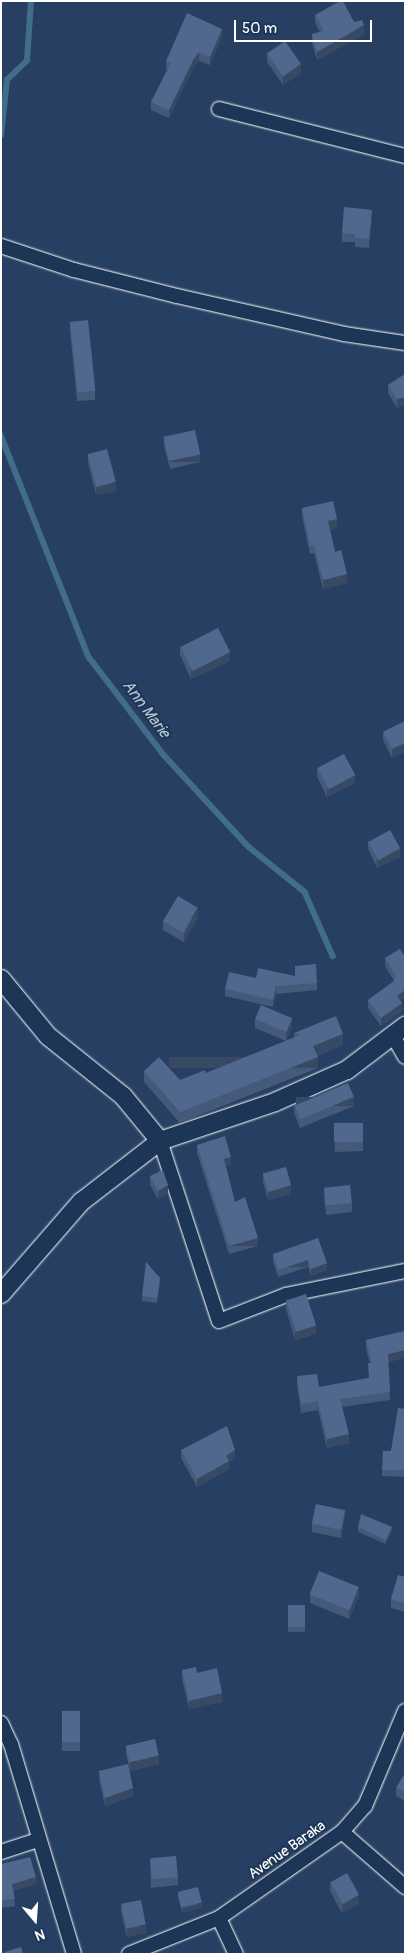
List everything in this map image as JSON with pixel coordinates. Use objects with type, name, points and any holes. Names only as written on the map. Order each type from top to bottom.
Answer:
[{"type":"street","points":[[219,109],[405,156]]},
{"type":"street","points":[[1,246],[74,270],[177,296],[344,334],[405,343]]},
{"type":"street","points":[[1,979],[48,1036],[123,1096],[160,1141],[218,1320],[286,1295],[405,1271]]},
{"type":"street","points":[[1,1294],[81,1202],[160,1141],[275,1102],[347,1070],[399,1031],[405,1057]]},
{"type":"street","name":"Avenue Baraka","points":[[129,1954],[219,1918],[342,1832],[365,1806],[405,1711]]},
{"type":"street","points":[[1,1722],[11,1744],[38,1840],[74,1954]]},
{"type":"street","points":[[342,1832],[405,1887]]},
{"type":"street","points":[[1,1852],[38,1840]]},
{"type":"street","points":[[219,1918],[236,1954]]},
{"type":"building","points":[[343,1],[354,22],[362,20],[364,25],[317,52],[312,34],[324,31],[315,15]]},
{"type":"building","points":[[187,13],[222,29],[210,57],[199,52],[193,60],[169,110],[151,102],[171,63],[166,61]]},
{"type":"building","points":[[285,41],[301,64],[283,77],[267,54]]},
{"type":"building","points":[[344,207],[372,210],[369,239],[355,238],[355,234],[342,233]]},
{"type":"building","points":[[88,320],[95,391],[78,392],[70,322]]},
{"type":"building","points":[[405,374],[405,397],[397,399],[388,385]]},
{"type":"building","points":[[195,430],[200,454],[169,461],[164,437]]},
{"type":"building","points":[[107,449],[116,482],[96,487],[88,454]]},
{"type":"building","points":[[333,501],[337,519],[328,521],[335,552],[341,550],[347,574],[323,580],[314,545],[310,546],[302,508]]},
{"type":"building","points":[[218,628],[230,652],[193,671],[181,647]]},
{"type":"building","points":[[405,721],[405,743],[392,749],[383,732]]},
{"type":"building","points":[[344,754],[355,775],[329,789],[318,768]]},
{"type":"building","points":[[390,830],[400,848],[378,860],[368,842]]},
{"type":"building","points":[[178,896],[198,908],[183,933],[163,921]]},
{"type":"building","points":[[400,949],[405,957],[405,990],[397,996],[402,1003],[381,1018],[368,1000],[394,981],[396,976],[385,958]]},
{"type":"building","points":[[316,964],[317,983],[276,986],[273,1000],[225,989],[229,972],[256,978],[258,968],[295,976],[295,966]]},
{"type":"building","points":[[261,1005],[292,1018],[286,1032],[255,1019]]},
{"type":"building","points":[[336,1016],[343,1034],[313,1046],[318,1057],[180,1112],[144,1071],[159,1057],[180,1080],[205,1070],[206,1073],[300,1035],[294,1033]]},
{"type":"building","points":[[348,1083],[354,1097],[300,1119],[295,1106]]},
{"type":"building","points":[[334,1123],[363,1123],[363,1142],[334,1142]]},
{"type":"building","points":[[225,1136],[231,1157],[224,1159],[235,1202],[245,1197],[258,1238],[229,1246],[197,1145]]},
{"type":"building","points":[[286,1167],[291,1185],[268,1192],[263,1174]]},
{"type":"building","points":[[163,1170],[168,1185],[158,1191],[150,1176]]},
{"type":"building","points":[[350,1185],[352,1203],[326,1206],[324,1188]]},
{"type":"building","points":[[318,1238],[327,1263],[311,1269],[308,1260],[278,1270],[273,1254]]},
{"type":"building","points":[[146,1262],[160,1278],[157,1298],[142,1296]]},
{"type":"building","points":[[306,1294],[316,1325],[296,1332],[286,1300]]},
{"type":"building","points":[[405,1331],[405,1350],[388,1354],[390,1392],[340,1399],[349,1434],[327,1439],[318,1401],[301,1404],[297,1376],[317,1374],[319,1387],[369,1378],[368,1363],[372,1363],[366,1340]]},
{"type":"building","points":[[398,1408],[405,1409],[405,1470],[382,1470],[383,1451],[391,1451]]},
{"type":"building","points":[[227,1426],[235,1450],[226,1456],[229,1461],[197,1479],[181,1450]]},
{"type":"building","points":[[316,1504],[345,1510],[341,1530],[312,1524]]},
{"type":"building","points":[[361,1514],[392,1527],[386,1540],[358,1527]]},
{"type":"building","points":[[319,1571],[359,1587],[350,1610],[310,1594]]},
{"type":"building","points":[[398,1575],[405,1577],[405,1603],[391,1599]]},
{"type":"building","points":[[288,1605],[305,1605],[305,1627],[288,1627]]},
{"type":"building","points":[[196,1667],[197,1673],[217,1668],[222,1693],[189,1701],[182,1670]]},
{"type":"building","points":[[62,1711],[80,1711],[80,1742],[62,1742]]},
{"type":"building","points":[[155,1739],[159,1756],[130,1762],[126,1746]]},
{"type":"building","points":[[128,1764],[133,1788],[105,1798],[99,1771]]},
{"type":"building","points":[[405,1773],[405,1792],[396,1788]]},
{"type":"building","points":[[176,1856],[178,1877],[152,1879],[150,1858]]},
{"type":"building","points":[[30,1857],[36,1877],[12,1884],[15,1899],[1,1901],[1,1864]]},
{"type":"building","points":[[347,1873],[359,1895],[343,1904],[330,1882]]},
{"type":"building","points":[[198,1887],[202,1903],[181,1908],[178,1892]]},
{"type":"building","points":[[141,1900],[146,1925],[126,1928],[121,1904]]},
{"type":"building","points":[[21,1947],[23,1954],[6,1954],[5,1952]]},
{"type":"waterway","name":"Ann Marie","points":[[1,136],[7,80],[27,61],[31,1]]},
{"type":"waterway","name":"Ann Marie","points":[[1,435],[89,657],[164,755],[249,847],[305,892],[333,956]]}]
